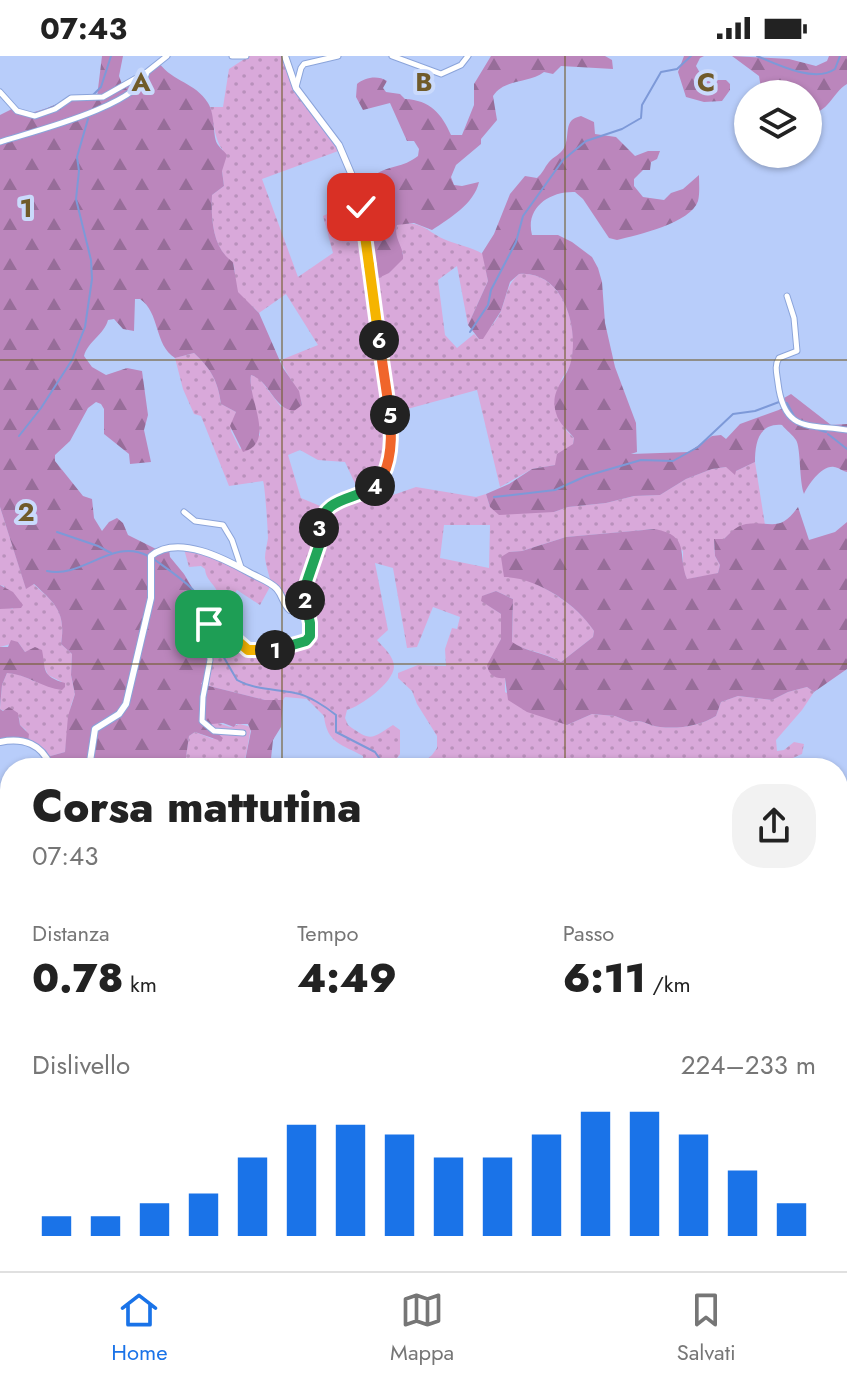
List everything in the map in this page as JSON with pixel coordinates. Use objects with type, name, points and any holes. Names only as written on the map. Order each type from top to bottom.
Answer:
[{"type":"street","points":[[0,92],[17,111],[35,116],[55,109],[71,98],[103,97],[147,72],[167,56]]},
{"type":"street","points":[[232,56],[246,56]]},
{"type":"street","points":[[91,758],[95,729],[122,710],[151,598],[149,560],[155,552],[188,548],[206,552],[275,587],[290,610],[297,607],[302,596],[319,546],[323,514],[332,504],[372,489],[382,479],[388,457],[390,421],[356,185],[339,145],[296,88],[285,56]]},
{"type":"street","points":[[296,88],[304,64],[338,56]]},
{"type":"street","points":[[392,56],[441,74],[461,65],[468,56]]},
{"type":"street","points":[[0,142],[124,99],[146,78],[147,72]]},
{"type":"street","points":[[787,296],[798,343],[797,351],[779,358],[775,364],[786,413],[799,425],[847,430]]},
{"type":"street","points":[[184,512],[195,521],[223,525],[242,568]]},
{"type":"street","points":[[243,733],[214,731],[202,721],[204,687],[210,660],[207,627],[214,623],[219,625],[248,650],[275,650],[294,645],[306,641],[311,631],[302,596]]},
{"type":"street","points":[[0,742],[13,739],[30,743],[47,758]]},
{"type":"shaded area","points":[[249,56],[284,56],[297,89],[341,150],[262,179],[298,277],[333,253],[323,216],[341,207],[335,189],[355,182],[389,273],[403,254],[395,236],[397,225],[418,225],[483,254],[488,281],[468,325],[457,266],[438,280],[445,335],[457,348],[474,334],[479,339],[492,325],[519,274],[534,275],[547,281],[565,304],[573,334],[573,349],[560,390],[565,429],[574,438],[573,444],[555,465],[532,469],[500,487],[477,390],[389,414],[390,449],[378,484],[393,495],[416,487],[476,497],[486,494],[490,507],[554,512],[634,496],[660,495],[686,479],[712,469],[726,467],[736,471],[755,462],[765,525],[742,527],[724,539],[714,539],[715,556],[720,565],[718,573],[687,580],[683,569],[683,551],[655,529],[566,537],[509,552],[521,577],[562,599],[594,631],[593,637],[561,662],[512,643],[513,599],[496,591],[483,596],[482,601],[501,614],[501,639],[488,669],[505,677],[505,692],[567,725],[592,714],[675,728],[716,716],[721,702],[738,696],[772,700],[807,687],[814,692],[776,740],[777,751],[794,742],[804,744],[802,754],[793,758],[429,758],[437,748],[437,736],[412,691],[398,678],[398,673],[418,665],[446,666],[445,649],[452,628],[457,629],[460,617],[433,607],[417,647],[407,648],[393,568],[375,563],[388,630],[377,640],[390,655],[394,667],[382,687],[347,710],[345,718],[348,725],[367,736],[372,737],[393,725],[400,730],[397,758],[363,758],[342,745],[332,738],[324,716],[307,699],[285,697],[283,700],[265,700],[201,684],[210,670],[211,619],[250,648],[297,642],[308,634],[310,622],[303,598],[291,609],[271,585],[260,605],[237,590],[227,605],[220,600],[205,569],[201,566],[189,567],[184,549],[204,552],[271,583],[265,558],[268,538],[263,481],[229,486],[201,416],[194,414],[183,389],[175,358],[194,353],[209,370],[216,382],[221,404],[236,412],[231,431],[240,449],[260,435],[251,375],[259,378],[281,407],[302,405],[281,360],[318,345],[286,294],[259,313],[241,298],[236,287],[233,263],[217,241],[212,195],[224,186],[223,150],[216,136],[210,107],[223,107],[229,69]],"holes":[[[300,450],[318,460],[345,462],[360,494],[325,508],[301,498],[288,455]],[[444,525],[490,525],[489,568],[440,558]]]},
{"type":"shaded area","points":[[0,507],[26,588],[33,584],[58,610],[62,624],[61,644],[72,654],[71,675],[75,694],[65,752],[47,757],[28,742],[19,717],[0,709],[2,685],[7,673],[45,684],[62,682],[48,675],[42,661],[29,651],[25,652],[18,642],[0,647],[0,609],[13,609],[4,586],[0,585]]},
{"type":"shaded area","points":[[211,724],[251,727],[245,758],[186,758],[189,736],[195,732],[213,739],[216,734]]},
{"type":"green space","points":[[102,56],[123,56],[119,76],[123,87],[159,63],[208,103],[216,141],[227,155],[222,171],[224,186],[212,195],[217,241],[233,262],[238,292],[259,313],[283,368],[299,391],[302,405],[294,411],[287,409],[263,383],[251,375],[259,430],[253,447],[243,452],[230,426],[236,412],[221,404],[216,382],[209,370],[194,353],[175,358],[168,352],[151,312],[140,299],[135,299],[134,331],[123,329],[114,319],[108,320],[84,356],[92,367],[106,375],[127,368],[142,371],[148,415],[144,430],[151,462],[130,464],[129,454],[104,434],[104,409],[96,402],[88,408],[70,441],[55,455],[55,461],[83,496],[92,499],[94,518],[102,531],[117,518],[128,535],[158,550],[169,549],[170,557],[211,619],[210,670],[201,684],[265,700],[283,700],[281,727],[273,740],[271,758],[246,758],[251,731],[248,724],[236,724],[234,727],[223,723],[212,724],[211,728],[223,738],[221,741],[195,732],[189,736],[186,758],[47,757],[65,752],[68,716],[75,694],[71,675],[72,654],[61,644],[62,624],[58,610],[34,584],[26,589],[0,507],[0,115],[16,107],[26,114],[76,98],[97,97]]},
{"type":"green space","points":[[491,56],[605,56],[612,60],[613,69],[561,66],[553,74],[544,72],[498,90],[493,96],[497,120],[481,139],[481,144],[456,165],[451,177],[454,185],[479,182],[472,197],[432,230],[414,223],[397,225],[396,234],[403,259],[389,273],[372,281],[359,197],[375,175],[412,160],[418,156],[419,149],[414,141],[407,141],[390,103],[363,110],[356,97],[357,84],[372,78],[383,79],[387,81],[383,88],[386,92],[428,105],[444,121],[451,135],[462,135],[474,105],[474,84]]},
{"type":"green space","points":[[684,56],[704,56],[696,66],[704,80],[726,80],[730,84],[730,90],[722,101],[704,102],[686,97],[678,72]]},
{"type":"green space","points":[[732,56],[789,59],[816,66],[827,61],[829,56],[847,56],[847,84],[822,109],[822,80],[760,80],[759,76]]},
{"type":"green space","points":[[581,116],[594,122],[595,134],[616,137],[635,156],[660,151],[657,159],[651,162],[650,170],[643,170],[634,179],[634,186],[643,197],[664,200],[699,175],[698,201],[685,216],[626,238],[609,238],[575,192],[548,198],[532,217],[532,235],[558,235],[572,242],[592,257],[598,268],[605,323],[615,367],[636,423],[637,452],[631,454],[689,452],[712,436],[721,435],[726,439],[740,424],[787,407],[784,398],[791,394],[831,425],[847,424],[847,472],[836,467],[825,469],[804,494],[796,440],[782,425],[774,425],[760,436],[755,462],[736,471],[735,475],[726,467],[712,469],[686,479],[660,495],[634,496],[554,512],[499,515],[490,507],[486,494],[532,469],[555,465],[557,454],[573,444],[574,438],[559,420],[554,405],[557,391],[569,368],[573,347],[570,317],[557,291],[547,281],[534,275],[519,274],[510,282],[501,311],[483,339],[479,339],[468,325],[488,281],[482,253],[494,234],[510,194],[525,176],[537,178],[561,152],[569,124]]},
{"type":"green space","points":[[798,507],[809,540],[835,532],[847,522],[847,669],[814,692],[807,687],[772,700],[738,696],[721,702],[716,716],[682,727],[660,727],[592,714],[567,725],[527,712],[508,700],[505,678],[489,672],[487,665],[501,639],[501,614],[481,601],[482,596],[496,591],[513,599],[512,642],[561,662],[593,637],[594,631],[577,611],[555,594],[529,582],[504,577],[501,557],[509,552],[566,537],[655,529],[674,536],[678,541],[687,579],[718,573],[720,565],[715,556],[714,539],[724,539],[746,524],[780,523]]},
{"type":"green space","points":[[0,585],[13,592],[23,605],[21,608],[0,609]]},
{"type":"green space","points":[[11,640],[18,642],[25,652],[35,647],[42,650],[48,675],[65,683],[65,687],[55,689],[7,673],[2,685],[0,707],[0,647],[8,647]]},
{"type":"green space","points":[[9,707],[18,713],[20,725],[29,734],[28,742],[0,743],[0,709],[3,711]]},
{"type":"waterway","points":[[93,95],[101,87],[111,56]]},
{"type":"waterway","points":[[470,332],[488,305],[491,290],[516,242],[523,216],[563,160],[586,141],[622,129],[641,118],[642,105],[661,72],[677,69],[691,56]]},
{"type":"waterway","points":[[757,56],[796,71],[817,74],[835,69],[840,56]]},
{"type":"waterway","points":[[19,436],[72,360],[85,327],[92,279],[91,260],[76,199],[77,157],[88,119]]},
{"type":"waterway","points":[[494,497],[555,490],[586,476],[641,460],[673,461],[698,447],[733,414],[755,411],[779,402]]},
{"type":"waterway","points":[[787,403],[794,416]]},
{"type":"waterway","points":[[819,430],[826,432]]},
{"type":"waterway","points":[[828,434],[847,449]]},
{"type":"waterway","points":[[57,532],[111,553]]},
{"type":"waterway","points":[[47,571],[73,569],[122,551],[148,556]]},
{"type":"waterway","points":[[155,560],[197,594],[204,603],[210,622]]},
{"type":"waterway","points":[[212,628],[219,649],[237,680],[300,694],[317,702],[336,715],[336,732],[375,752],[379,758]]},
{"type":"route","points":[[209,624],[219,625],[248,650],[275,650],[306,641],[311,631],[302,596],[319,546],[323,514],[332,504],[372,489],[382,479],[386,469],[390,421],[361,207]]}]
